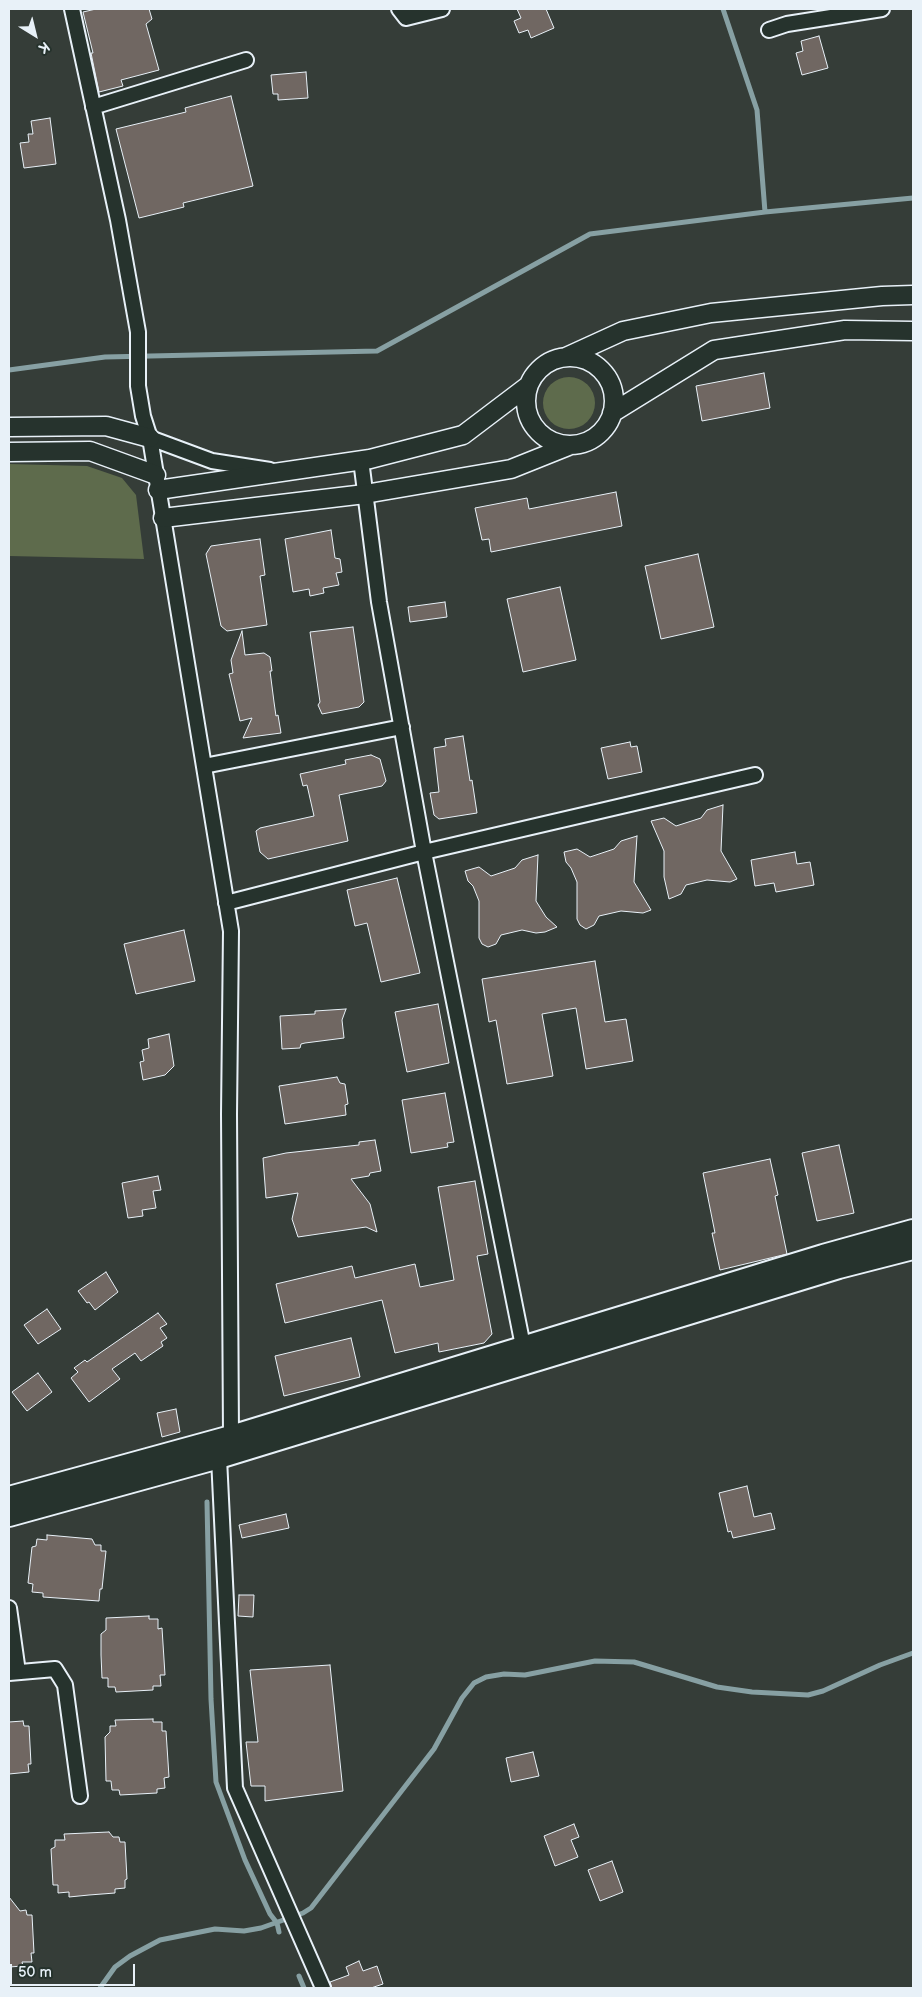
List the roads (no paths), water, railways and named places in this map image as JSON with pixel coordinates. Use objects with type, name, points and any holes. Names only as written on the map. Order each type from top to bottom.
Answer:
[{"type":"main road","points":[[9,1497],[231,1436],[823,1255],[913,1230]]},
{"type":"main road","points":[[9,1516],[219,1458],[839,1268],[913,1250]]},
{"type":"street","points":[[72,9],[118,220],[138,332],[138,386],[143,416],[150,438],[231,931],[229,1114],[231,1436],[219,1458],[235,1788],[323,1988]]},
{"type":"street","points":[[399,9],[406,18],[442,9]]},
{"type":"street","points":[[769,30],[787,24],[882,9]]},
{"type":"street","points":[[93,107],[246,60]]},
{"type":"street","points":[[570,445],[559,444],[548,439],[538,431],[530,421],[527,409],[526,396],[534,375],[543,366],[554,360],[566,357],[623,331],[711,313],[882,296],[913,295]]},
{"type":"street","points":[[612,413],[714,350],[845,330],[913,331]]},
{"type":"street","points":[[163,518],[365,494],[510,469],[570,445],[582,443],[592,439],[602,431],[612,413],[613,392],[609,380],[602,370],[592,362],[580,358],[566,357]]},
{"type":"street","points":[[9,452],[90,451],[157,482],[281,472],[361,460],[462,435],[529,386]]},
{"type":"street","points":[[9,427],[106,426],[150,438],[212,461],[281,472]]},
{"type":"street","points":[[361,460],[379,602],[424,852],[522,1346]]},
{"type":"street","points":[[204,766],[402,727]]},
{"type":"street","points":[[226,903],[424,852],[755,776]]},
{"type":"street","points":[[9,1608],[13,1673],[55,1669],[65,1685],[80,1796]]},
{"type":"waterway","points":[[723,9],[757,110],[765,212]]},
{"type":"waterway","points":[[9,370],[105,357],[377,351],[590,234],[765,212],[913,198]]},
{"type":"waterway","points":[[207,1502],[211,1699],[216,1782],[245,1860],[270,1914],[277,1923],[279,1932]]},
{"type":"waterway","points":[[100,1988],[115,1967],[130,1956],[160,1940],[215,1929],[244,1931],[261,1928],[303,1913],[311,1908],[434,1749],[462,1698],[474,1683],[486,1677],[504,1674],[525,1675],[595,1661],[634,1662],[717,1687],[752,1692],[808,1695],[823,1691],[880,1665],[913,1653]]},
{"type":"waterway","points":[[299,1976],[304,1988]]}]
